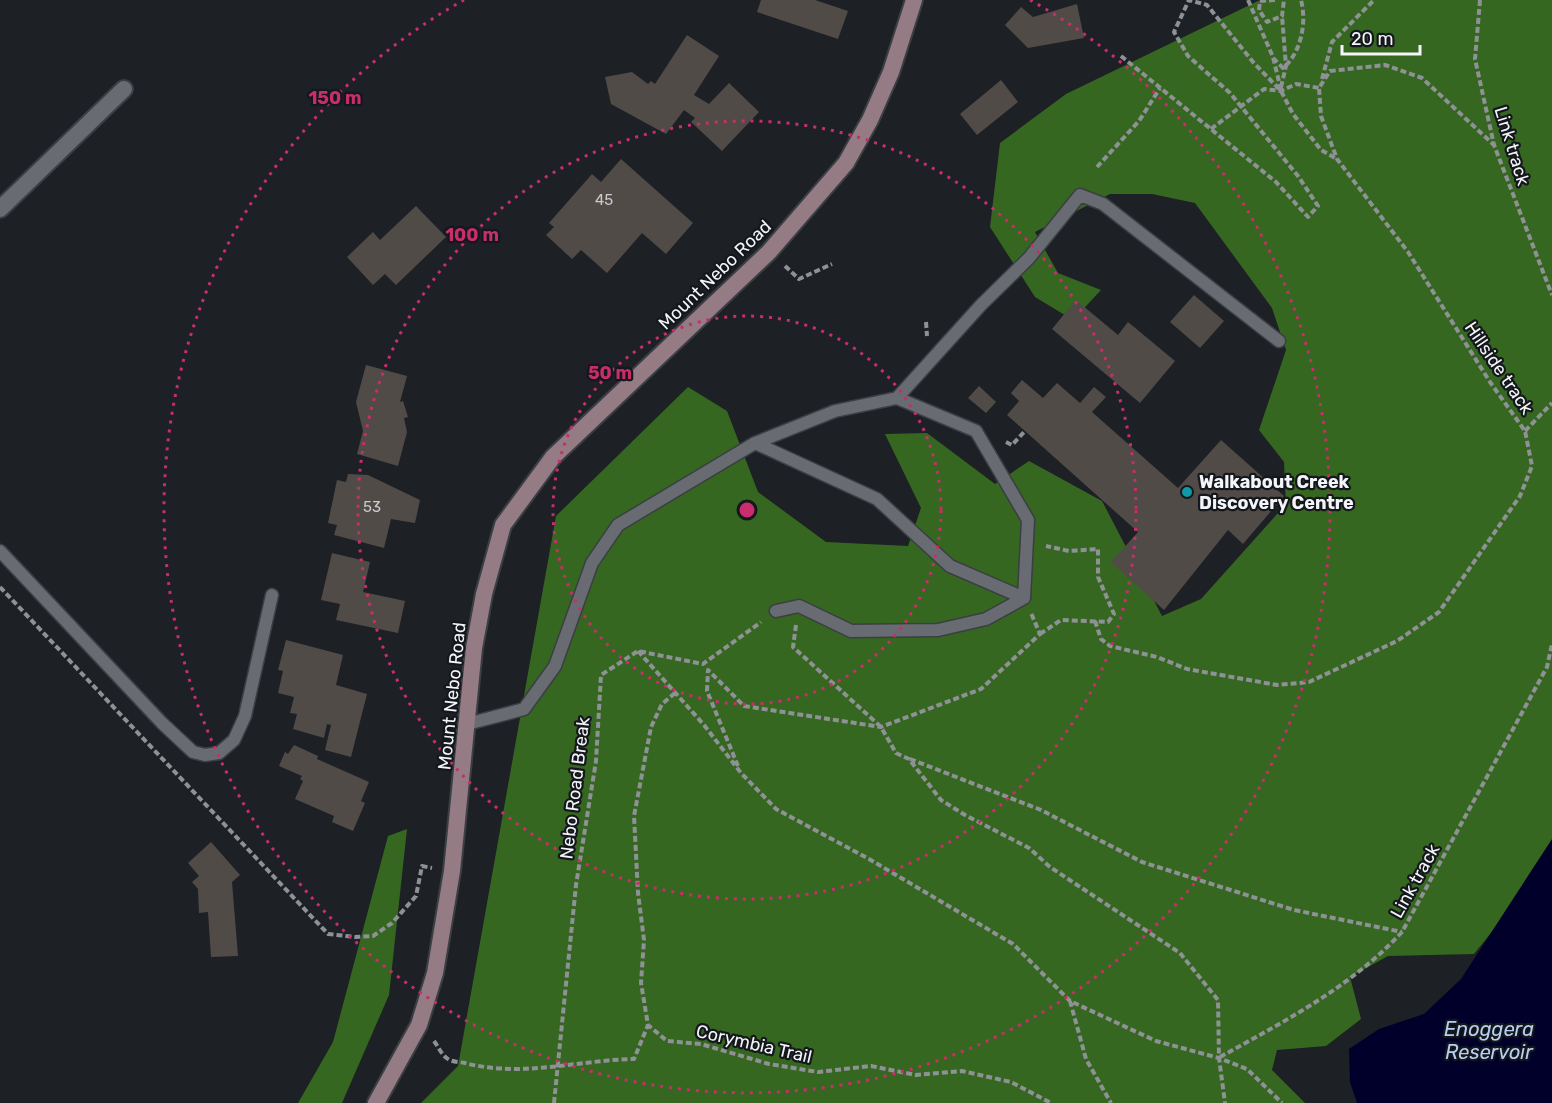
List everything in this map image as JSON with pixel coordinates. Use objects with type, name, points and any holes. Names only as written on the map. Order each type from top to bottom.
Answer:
[{"type":"main road","name":"Mount Nebo Road","points":[[376,1103],[419,1025],[435,973],[452,871],[474,648],[484,594],[503,525],[553,457],[769,252],[846,163],[870,120],[891,72],[914,0]]},
{"type":"street","points":[[0,210],[124,89]]},
{"type":"lane","points":[[897,398],[981,305],[1029,258],[1080,195],[1103,204],[1279,341]]},
{"type":"lane","points":[[467,724],[524,709],[555,666],[592,562],[618,525],[755,443],[835,411],[897,398],[976,431],[1028,520],[1024,598]]},
{"type":"lane","points":[[755,443],[876,499],[950,566],[1024,598]]},
{"type":"lane","points":[[0,551],[162,723],[193,752],[205,755],[219,753],[234,740],[245,716],[272,595]]},
{"type":"lane","points":[[776,610],[799,606],[851,632],[938,630],[986,619],[1024,598]]},
{"type":"path","points":[[1121,56],[1276,182],[1308,217],[1318,206],[1298,176],[1240,106],[1188,56],[1174,32],[1189,0],[1207,5],[1253,62],[1281,91]]},
{"type":"path","points":[[1248,0],[1273,57],[1281,91],[1293,114],[1321,150],[1337,159]]},
{"type":"path","points":[[1275,0],[1260,1],[1259,10],[1267,22],[1282,16]]},
{"type":"path","points":[[1281,91],[1286,66],[1282,16],[1284,0]]},
{"type":"path","points":[[1273,57],[1282,68],[1292,61],[1300,39],[1304,11],[1301,0]]},
{"type":"path","name":"Hillside track","points":[[1095,621],[1101,639],[1110,646],[1157,657],[1187,669],[1277,685],[1309,682],[1345,668],[1398,641],[1439,612],[1520,496],[1532,466],[1525,430],[1490,382],[1408,252],[1337,159],[1321,116],[1319,88],[1325,60],[1332,42],[1374,0]]},
{"type":"path","name":"Link track","points":[[1480,0],[1474,59],[1494,145],[1552,295]]},
{"type":"path","points":[[1322,81],[1330,71],[1385,66],[1422,78],[1494,145]]},
{"type":"path","points":[[1211,129],[1264,89],[1281,91],[1296,84],[1319,88]]},
{"type":"path","points":[[1097,167],[1139,121],[1160,88]]},
{"type":"path","points":[[769,252],[799,279],[832,264]]},
{"type":"path","points":[[926,322],[930,362]]},
{"type":"path","points":[[1525,430],[1552,403]]},
{"type":"path","points":[[999,440],[1012,445],[1025,431]]},
{"type":"path","points":[[638,651],[703,664],[744,706],[881,727],[981,689],[1040,634],[1061,620],[1108,622],[1114,614],[1098,577],[1098,549],[1069,551],[1027,539]]},
{"type":"path","points":[[0,587],[328,934],[373,936],[392,923],[416,896],[422,866],[452,871]]},
{"type":"path","points":[[1024,598],[1040,634]]},
{"type":"path","points":[[799,606],[793,647],[881,727],[896,753],[1041,810],[1142,862],[1294,910],[1402,932]]},
{"type":"path","points":[[703,664],[776,610]]},
{"type":"path","name":"Link track","points":[[1220,1058],[1318,1002],[1382,954],[1402,932],[1547,667],[1552,644]]},
{"type":"path","points":[[638,651],[704,724],[741,773],[776,809],[869,859],[1013,944],[1070,1001],[1156,1041],[1220,1058],[1247,1069],[1282,1103]]},
{"type":"path","name":"Nebo Road Break","points":[[554,1103],[576,885],[596,761],[601,675],[638,651]]},
{"type":"path","points":[[708,670],[707,691],[741,773]]},
{"type":"path","points":[[419,1025],[447,1059],[481,1067],[508,1070],[571,1066],[594,1060],[634,1059],[648,1025],[641,983],[644,940],[638,893],[634,816],[651,728],[662,704],[675,693]]},
{"type":"path","points":[[909,759],[941,800],[1029,848],[1050,867],[1180,953],[1218,1000],[1224,1103]]},
{"type":"path","points":[[1070,1001],[1086,1059],[1110,1103]]},
{"type":"path","name":"Corymbia Trail","points":[[648,1025],[667,1041],[701,1044],[769,1064],[818,1072],[871,1066],[916,1074],[962,1071],[1011,1082],[1051,1103]]},
{"type":"green space","points":[[1260,0],[1552,0],[1552,857],[1474,954],[1388,956],[1350,977],[1361,1019],[1326,1046],[1277,1050],[1272,1070],[1305,1103],[421,1103],[458,1066],[556,516],[688,387],[727,411],[758,492],[826,542],[908,546],[921,508],[885,434],[927,433],[995,484],[1029,461],[1102,501],[1162,616],[1201,599],[1286,504],[1284,462],[1259,430],[1286,350],[1272,308],[1195,203],[1152,194],[1110,194],[1035,232],[1058,273],[1101,290],[1073,320],[1035,297],[990,227],[1000,143],[1066,94]]},
{"type":"green space","points":[[407,829],[389,995],[342,1103],[298,1103],[333,1042],[388,836]]},
{"type":"water","name":"Enoggera Reservoir","points":[[1552,839],[1552,1103],[1357,1103],[1350,1082],[1349,1049],[1379,1029],[1424,1014],[1461,979]]},
{"type":"building","points":[[761,0],[815,0],[848,11],[838,39],[757,12]]},
{"type":"building","points":[[1077,4],[1084,38],[1028,48],[1005,25],[1021,7],[1033,17]]},
{"type":"building","points":[[687,35],[719,56],[694,95],[709,104],[729,83],[759,112],[722,151],[691,122],[695,118],[684,110],[666,134],[611,104],[605,77],[632,72],[648,84],[651,81],[655,84]]},
{"type":"building","points":[[1001,80],[1018,102],[977,135],[960,114]]},
{"type":"building","points":[[621,159],[693,223],[666,254],[642,233],[607,273],[581,250],[572,259],[546,235],[554,227],[549,223],[592,174],[601,182]]},
{"type":"building","points":[[416,206],[446,237],[396,285],[385,274],[373,285],[347,257],[373,232],[380,240]]},
{"type":"building","points":[[1194,295],[1224,321],[1200,348],[1170,322]]},
{"type":"building","points":[[1076,300],[1118,335],[1128,322],[1175,361],[1140,403],[1052,329]]},
{"type":"building","points":[[366,365],[407,376],[400,402],[403,401],[408,417],[404,418],[407,432],[398,466],[357,454],[363,431],[356,402]]},
{"type":"building","name":"Walkabout Creek Discovery Centre","points":[[1022,380],[1043,398],[1057,383],[1080,403],[1094,387],[1106,397],[1092,412],[1178,488],[1221,440],[1284,496],[1243,544],[1228,530],[1164,610],[1111,562],[1138,532],[1007,415],[1019,401],[1011,393]]},
{"type":"building","points":[[979,386],[996,402],[986,413],[968,398]]},
{"type":"building","points":[[348,474],[368,475],[420,500],[415,523],[391,519],[384,548],[334,535],[337,525],[328,523],[337,480],[346,482]]},
{"type":"building","points":[[332,553],[370,562],[363,592],[405,601],[398,633],[336,620],[340,604],[321,600]]},
{"type":"building","points":[[286,640],[343,655],[336,685],[367,694],[351,757],[325,750],[331,725],[327,724],[324,738],[293,729],[297,714],[290,713],[294,697],[278,693],[283,671],[278,670]]},
{"type":"building","points":[[294,745],[318,756],[317,759],[369,782],[361,801],[365,803],[353,831],[332,822],[334,816],[295,799],[303,781],[300,779],[302,776],[279,766],[285,752],[288,754]]},
{"type":"building","points":[[211,842],[240,875],[232,882],[238,956],[211,957],[208,912],[199,913],[198,889],[192,882],[199,876],[188,863]]},
{"type":"place","name":"Walkabout Creek Discovery Centre","points":[[1187,492]]}]
